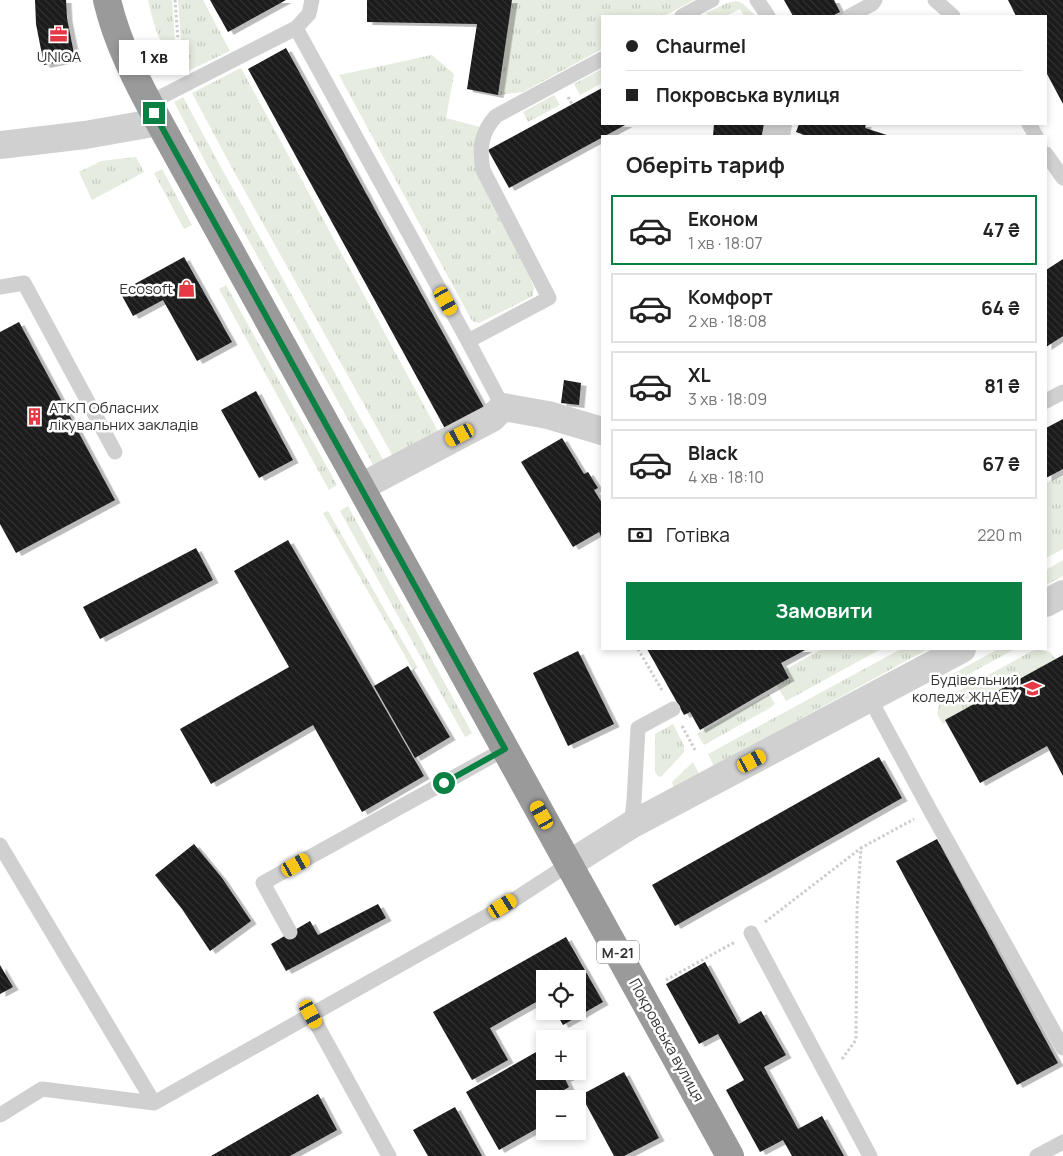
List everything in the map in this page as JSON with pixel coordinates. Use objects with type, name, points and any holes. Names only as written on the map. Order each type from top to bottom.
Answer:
[{"type":"highway","name":"Покровська вулиця","points":[[107,0],[115,29],[154,113],[730,1156]]},
{"type":"street","points":[[0,145],[85,136],[154,113]]},
{"type":"street","points":[[361,487],[492,418],[502,407],[548,415],[601,431]]},
{"type":"street","points":[[1047,602],[1063,594]]},
{"type":"street","points":[[569,864],[631,825],[960,650]]},
{"type":"lane","points":[[154,113],[181,87],[296,28],[309,14],[312,0]]},
{"type":"lane","points":[[684,15],[712,0]]},
{"type":"lane","points":[[757,0],[767,15]]},
{"type":"lane","points":[[852,15],[872,4],[875,0]]},
{"type":"lane","points":[[935,0],[952,15]]},
{"type":"lane","points":[[296,28],[502,407]]},
{"type":"lane","points":[[468,342],[549,298],[483,170],[481,159],[483,136],[488,125],[496,116],[601,60]]},
{"type":"lane","points":[[1047,155],[1063,178]]},
{"type":"lane","points":[[0,287],[24,283],[116,452]]},
{"type":"lane","points":[[1047,400],[1063,392]]},
{"type":"lane","points":[[870,699],[1063,1048]]},
{"type":"lane","points":[[631,825],[638,728],[673,709]]},
{"type":"lane","points":[[290,932],[262,883],[505,749]]},
{"type":"lane","points":[[0,845],[154,1103]]},
{"type":"lane","points":[[0,1115],[42,1089],[154,1103],[503,906],[569,864]]},
{"type":"lane","points":[[751,933],[870,1156]]},
{"type":"lane","points":[[311,1014],[389,1156]]},
{"type":"lane","points":[[1037,1156],[1063,1142]]},
{"type":"path","points":[[175,0],[181,87]]},
{"type":"path","points":[[829,1077],[856,1040],[857,909],[861,848],[930,810]]},
{"type":"green space","points":[[148,0],[172,0],[177,68],[158,36]]},
{"type":"green space","points":[[178,0],[203,0],[230,51],[190,70],[183,70]]},
{"type":"green space","points":[[512,0],[694,0],[666,15],[601,15],[601,50],[523,92],[498,95]]},
{"type":"green space","points":[[737,1],[742,3],[755,15],[743,15],[740,9],[728,15],[707,15],[706,13],[727,3]]},
{"type":"green space","points":[[432,55],[454,74],[446,118],[480,127],[477,136],[534,288],[533,296],[479,323],[471,319],[339,75]]},
{"type":"green space","points":[[241,68],[441,437],[395,460],[192,93]]},
{"type":"green space","points":[[601,70],[601,84],[580,95],[574,84]]},
{"type":"green space","points":[[554,95],[560,105],[528,122],[523,112]]},
{"type":"green space","points":[[183,97],[386,465],[376,470],[209,169],[174,102]]},
{"type":"green space","points":[[136,157],[144,172],[92,200],[79,172],[101,161]]},
{"type":"green space","points":[[162,169],[192,225],[184,229],[154,173]]},
{"type":"green space","points":[[226,285],[337,485],[329,490],[219,289]]},
{"type":"green space","points":[[1063,474],[1063,549],[1047,557],[1047,482]]},
{"type":"green space","points":[[348,506],[472,733],[465,737],[340,511]]},
{"type":"green space","points":[[328,511],[418,668],[413,670],[323,513]]},
{"type":"green space","points":[[1063,560],[1063,576],[1047,584],[1047,569]]},
{"type":"green space","points":[[820,650],[879,650],[786,701],[772,677]]},
{"type":"green space","points":[[899,650],[926,650],[714,766],[708,754]]},
{"type":"green space","points":[[996,650],[1013,650],[941,689],[942,680]]},
{"type":"green space","points":[[1034,650],[1050,652],[1057,662],[943,724],[937,714],[940,701]]},
{"type":"green space","points":[[769,694],[775,704],[770,708],[704,745],[697,734]]},
{"type":"green space","points":[[673,724],[684,746],[684,752],[661,777],[655,772],[655,734]]},
{"type":"green space","points":[[693,762],[699,774],[674,788],[672,782]]},
{"type":"building","points":[[35,0],[66,0],[67,18],[75,59],[44,65],[36,24]]},
{"type":"building","points":[[210,0],[286,0],[228,32]]},
{"type":"building","points":[[367,0],[512,0],[498,95],[467,89],[477,24],[367,22]]},
{"type":"building","points":[[784,0],[834,0],[840,12],[834,15],[792,15]]},
{"type":"building","points":[[1008,0],[1063,0],[1063,104],[1047,74],[1047,15],[1016,15]]},
{"type":"building","points":[[286,48],[487,413],[448,434],[248,69]]},
{"type":"building","points":[[601,89],[601,125],[625,125],[607,135],[601,135],[601,138],[509,188],[488,150]]},
{"type":"building","points":[[714,125],[765,125],[762,135],[713,135]]},
{"type":"building","points":[[799,125],[866,125],[865,128],[887,135],[804,135],[796,132]]},
{"type":"building","points":[[184,257],[232,342],[197,361],[163,300],[133,316],[120,292]]},
{"type":"building","points":[[1063,259],[1063,336],[1047,346],[1047,269]]},
{"type":"building","name":"АТКП Обласних лікувальних закладів","points":[[19,322],[115,500],[16,553],[0,524],[0,332]]},
{"type":"building","points":[[564,380],[581,383],[579,405],[561,403]]},
{"type":"building","points":[[256,391],[293,460],[259,478],[221,410]]},
{"type":"building","points":[[1063,419],[1063,469],[1047,477],[1047,427]]},
{"type":"building","points":[[562,438],[584,474],[588,472],[598,488],[594,490],[601,501],[601,536],[599,532],[573,547],[521,462]]},
{"type":"building","points":[[288,540],[424,776],[362,812],[313,725],[211,784],[180,729],[289,667],[234,571]]},
{"type":"building","points":[[196,548],[213,580],[100,639],[83,607]]},
{"type":"building","points":[[648,650],[805,650],[781,663],[789,678],[700,730],[690,712],[684,715]]},
{"type":"building","points":[[578,651],[614,724],[568,746],[533,673]]},
{"type":"building","name":"Будівельний коледж ЖНАЕУ","points":[[1063,655],[1063,776],[1047,746],[980,783],[945,720]]},
{"type":"building","points":[[408,666],[450,737],[415,758],[374,686]]},
{"type":"building","points":[[879,757],[902,798],[675,926],[652,885]]},
{"type":"building","points":[[937,839],[1058,1063],[1017,1085],[896,861]]},
{"type":"building","points":[[194,844],[222,878],[251,921],[210,951],[182,909],[155,875]]},
{"type":"building","points":[[378,904],[386,918],[286,971],[271,944],[310,921],[318,935]]},
{"type":"building","points":[[566,937],[585,970],[536,970],[536,1002],[490,1028],[508,1060],[472,1080],[433,1012]]},
{"type":"building","points":[[705,962],[739,1024],[761,1011],[786,1055],[764,1067],[798,1129],[822,1116],[844,1156],[792,1156],[783,1140],[760,1152],[726,1090],[744,1080],[718,1034],[699,1044],[666,984]]},
{"type":"building","points":[[0,965],[13,987],[0,994]]},
{"type":"building","points":[[586,972],[603,1002],[586,1012]]},
{"type":"building","points":[[560,1020],[572,1020],[563,1025]]},
{"type":"building","points":[[536,1052],[536,1080],[566,1080],[569,1087],[564,1090],[536,1090],[536,1129],[499,1150],[466,1092]]},
{"type":"building","points":[[624,1072],[659,1138],[624,1156],[614,1156],[586,1104],[586,1092]]},
{"type":"building","points":[[318,1094],[337,1130],[290,1156],[211,1156]]},
{"type":"building","points":[[455,1107],[482,1156],[428,1156],[413,1130]]},
{"type":"place","name":"UNIQA","points":[[59,35]]},
{"type":"place","name":"Ecosoft","points":[[187,288]]},
{"type":"place","name":"АТКП Обласних лікувальних закладів","points":[[35,416]]},
{"type":"place","name":"Будівельний коледж ЖНАЕУ","points":[[1033,688]]},
{"type":"route","points":[[154,113],[505,749],[444,783]]}]
